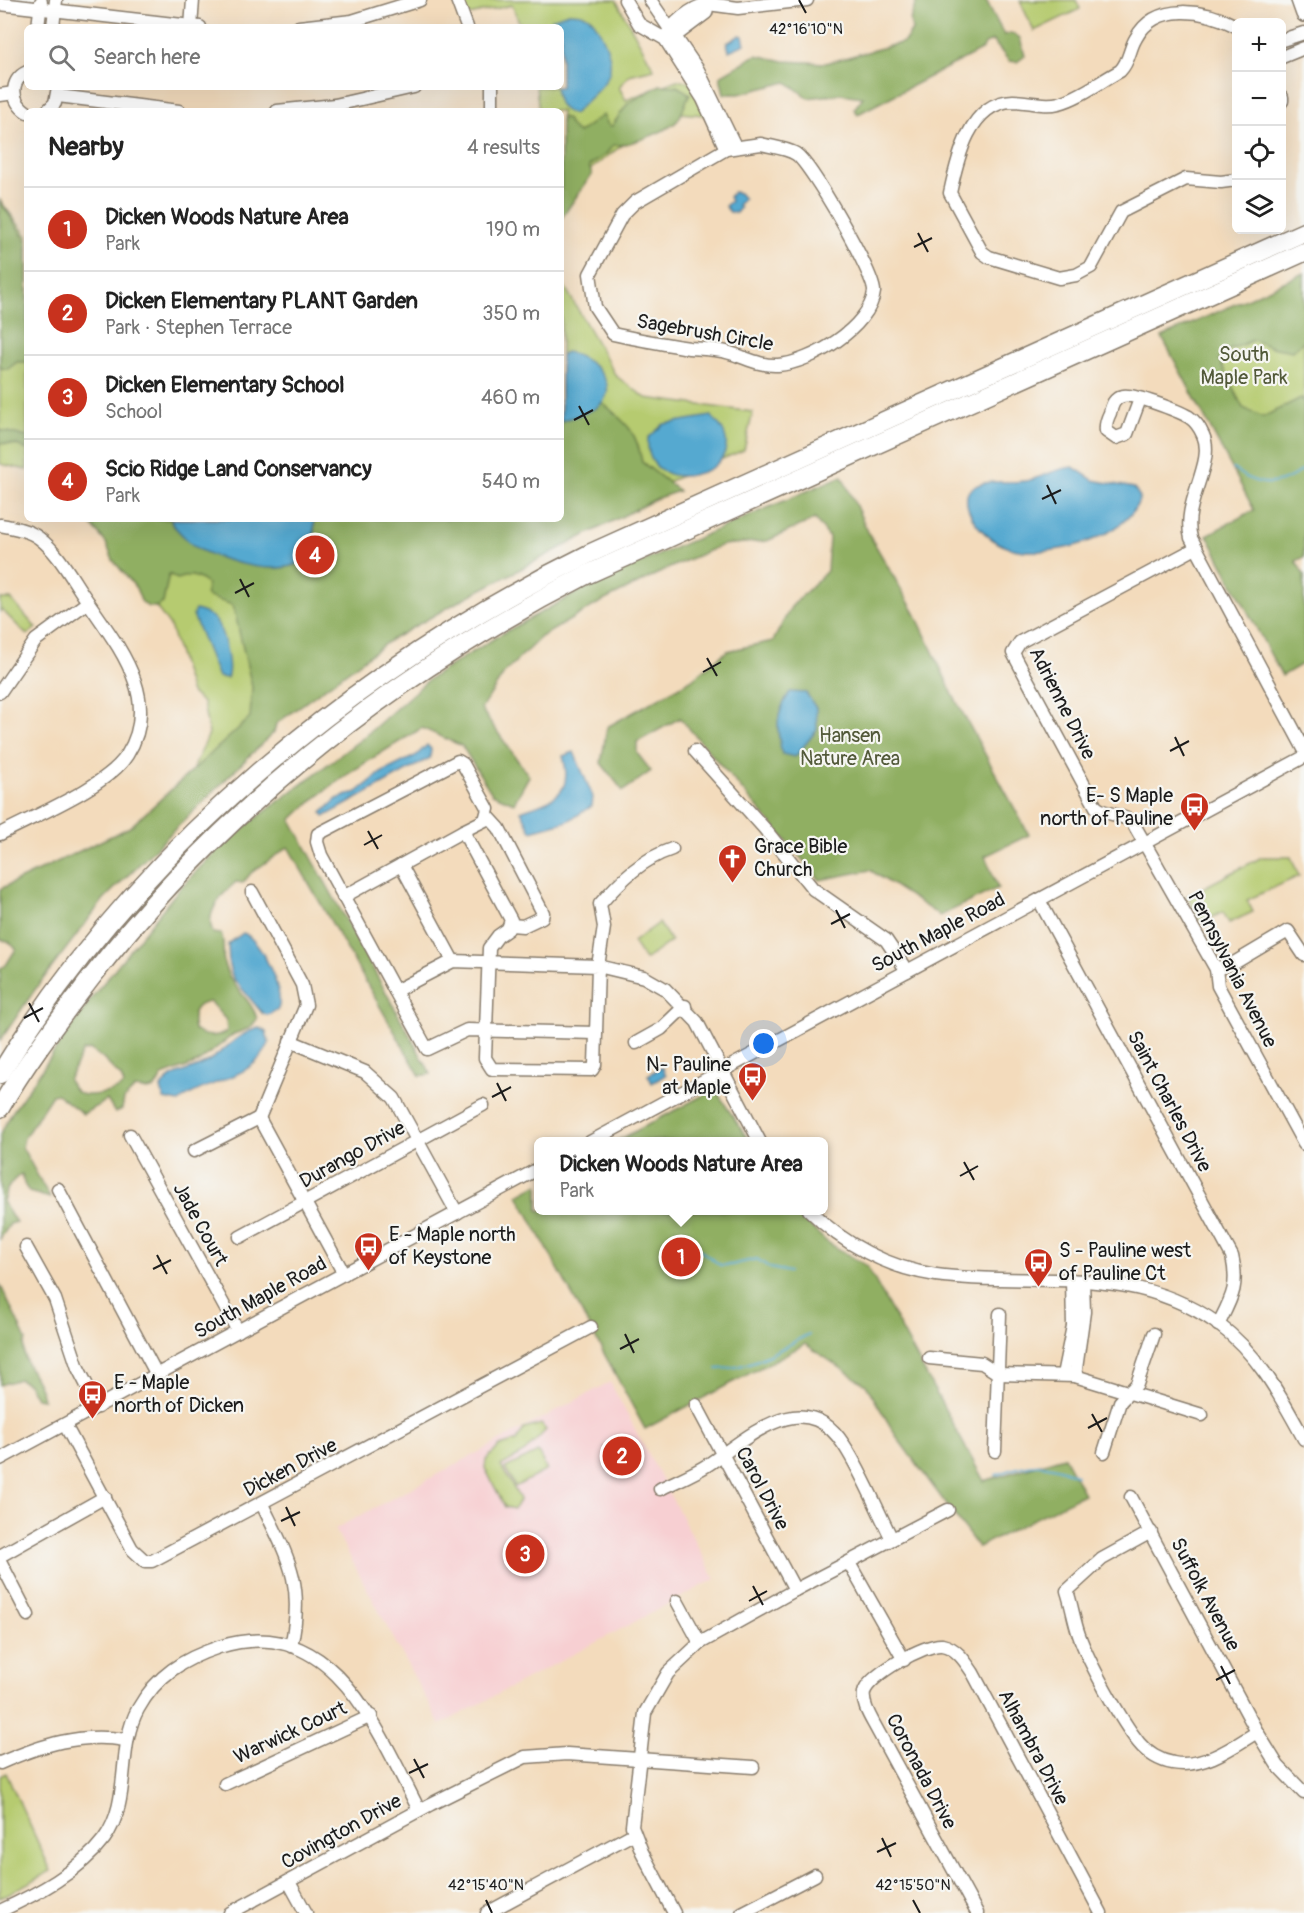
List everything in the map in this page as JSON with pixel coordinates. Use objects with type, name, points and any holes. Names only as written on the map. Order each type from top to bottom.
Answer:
[{"type":"highway","points":[[0,1074],[70,972],[170,857],[223,803],[324,718],[439,637],[535,581],[591,553],[1304,232]]},
{"type":"highway","points":[[0,1108],[58,1021],[113,950],[204,849],[266,789],[394,689],[439,658],[534,602],[586,575],[1304,252]]},
{"type":"street","points":[[191,24],[193,0]]},
{"type":"street","points":[[326,24],[352,21],[420,0]]},
{"type":"street","points":[[457,0],[466,24]]},
{"type":"street","points":[[625,0],[639,24],[669,35]]},
{"type":"street","points":[[650,0],[707,97],[730,147]]},
{"type":"street","points":[[669,35],[706,13],[708,2],[738,8],[807,0]]},
{"type":"street","points":[[0,4],[56,4],[173,24]]},
{"type":"street","points":[[38,24],[41,4]]},
{"type":"street","points":[[53,24],[56,4]]},
{"type":"street","points":[[1232,25],[1182,11],[1167,13],[1156,17],[1144,26],[1135,39],[1127,63],[1120,71],[1060,103],[1012,101],[989,109],[976,120],[968,134],[950,193],[982,252],[989,257],[1059,278],[1091,267],[1122,212],[1186,179],[1221,182],[1232,181]]},
{"type":"street","points":[[1286,38],[1304,33]]},
{"type":"street","points":[[1286,55],[1304,48]]},
{"type":"street","points":[[24,75],[16,82],[14,93],[19,106],[24,110]]},
{"type":"street","points":[[306,108],[335,105],[401,90]]},
{"type":"street","points":[[492,90],[492,108]]},
{"type":"street","points":[[50,108],[56,103],[58,91],[161,108]]},
{"type":"street","points":[[0,95],[14,93]]},
{"type":"street","name":"Sagebrush Circle","points":[[761,144],[787,150],[802,160],[817,179],[843,224],[874,289],[870,306],[863,318],[831,344],[807,359],[778,365],[753,363],[729,353],[639,341],[613,334],[595,307],[590,274],[622,215],[635,202],[730,147],[761,144]]},
{"type":"street","points":[[1140,399],[1190,417],[1203,436],[1206,454],[1188,519],[1191,538],[1304,749]]},
{"type":"street","points":[[0,525],[36,536],[48,546],[88,602],[135,677],[140,698],[141,722],[135,741],[126,757],[114,770],[89,787],[0,834]]},
{"type":"street","name":"Adrienne Drive","points":[[1144,843],[1129,819],[1101,811],[1091,800],[1014,658],[1013,649],[1020,642],[1196,548]]},
{"type":"street","points":[[0,692],[36,640],[88,602]]},
{"type":"street","points":[[695,751],[764,828],[813,889],[886,940],[907,971]]},
{"type":"street","name":"South Maple Road","points":[[599,1137],[1304,757]]},
{"type":"street","points":[[596,1033],[486,1031],[458,1032],[427,1049],[318,848],[317,842],[321,831],[453,761],[463,764],[488,809],[488,816],[499,828],[543,913],[542,917],[528,925],[511,925],[489,948],[488,963],[486,1031],[485,1058],[492,1069],[585,1072],[592,1070],[595,1065],[596,1033],[598,966],[604,927],[600,904],[639,865],[652,856],[672,849]]},
{"type":"street","points":[[343,897],[488,816]]},
{"type":"street","points":[[463,831],[510,916],[511,925]]},
{"type":"street","name":"Pennsylvania Avenue","points":[[1144,843],[1216,969],[1218,986],[1304,1144]]},
{"type":"street","points":[[401,865],[453,961]]},
{"type":"street","points":[[194,1151],[259,1118],[290,1041],[303,1016],[305,995],[252,892]]},
{"type":"street","name":"Saint Charles Drive","points":[[1039,900],[1232,1256],[1236,1276],[1235,1290],[1218,1325]]},
{"type":"street","points":[[1216,969],[1234,963],[1288,931],[1304,955]]},
{"type":"street","points":[[395,991],[453,961],[598,966],[644,977],[665,989],[685,1006],[697,1022],[758,1137]]},
{"type":"street","points":[[636,1043],[661,1029],[685,1006]]},
{"type":"street","points":[[290,1041],[365,1072],[394,1098],[457,1213]]},
{"type":"street","name":"Durango Drive","points":[[240,1237],[483,1105]]},
{"type":"street","points":[[259,1118],[344,1274]]},
{"type":"street","name":"Jade Court","points":[[130,1135],[238,1331]]},
{"type":"street","name":"South Maple Road","points":[[0,1459],[534,1171]]},
{"type":"street","points":[[58,1189],[158,1375]]},
{"type":"street","points":[[815,1215],[838,1236],[878,1258],[908,1269],[959,1277],[1106,1281],[1153,1291],[1195,1310],[1218,1325],[1260,1367],[1298,1415],[1304,1439]]},
{"type":"street","points":[[26,1247],[55,1299],[78,1368],[98,1407]]},
{"type":"street","points":[[1069,1376],[1078,1280]]},
{"type":"street","points":[[995,1451],[1000,1314]]},
{"type":"street","name":"Dicken Drive","points":[[65,1425],[132,1549],[145,1561],[160,1558],[591,1326]]},
{"type":"street","points":[[1104,1452],[1120,1402],[1137,1384],[1154,1334]]},
{"type":"street","points":[[929,1358],[982,1363],[999,1374],[1069,1376],[1202,1414]]},
{"type":"street","name":"Carol Drive","points":[[696,1405],[795,1590]]},
{"type":"street","points":[[660,1489],[708,1464],[722,1452],[785,1417],[802,1415],[817,1419],[830,1428],[844,1444],[892,1539]]},
{"type":"street","points":[[0,1556],[105,1497]]},
{"type":"street","name":"Suffolk Avenue","points":[[1131,1497],[1257,1732],[1278,1766],[1304,1793]]},
{"type":"street","points":[[262,1504],[286,1552],[295,1580],[298,1602],[291,1646]]},
{"type":"street","points":[[674,1913],[633,1834],[632,1826],[645,1713],[653,1695],[668,1672],[700,1643],[795,1590],[948,1510]]},
{"type":"street","points":[[1151,1532],[1102,1559],[1066,1591],[1074,1612],[1078,1634],[1095,1669],[1139,1744],[1151,1755],[1162,1760],[1174,1764],[1208,1760],[1257,1732]]},
{"type":"street","points":[[0,1561],[28,1615]]},
{"type":"street","points":[[849,1563],[904,1659]]},
{"type":"street","points":[[677,1600],[700,1643]]},
{"type":"street","points":[[0,1911],[20,1908],[70,1872],[105,1838],[116,1817],[122,1791],[126,1740],[137,1711],[151,1688],[182,1661],[228,1644],[250,1641],[291,1646],[323,1663],[344,1680],[371,1716],[420,1810]]},
{"type":"street","name":"Alhambra Drive","points":[[904,1659],[926,1648],[940,1645],[952,1648],[962,1656],[1101,1913]]},
{"type":"street","name":"Coronada Drive","points":[[904,1659],[870,1681],[864,1690],[867,1709],[977,1913]]},
{"type":"street","name":"Warwick Court","points":[[225,1784],[371,1716]]},
{"type":"street","points":[[0,1763],[73,1738],[93,1736],[126,1740]]},
{"type":"street","name":"Covington Drive","points":[[230,1913],[507,1763],[525,1757],[567,1754],[753,1767]]},
{"type":"street","points":[[487,1913],[633,1834]]},
{"type":"street","points":[[742,1913],[814,1875]]},
{"type":"street","points":[[289,1882],[306,1913]]},
{"type":"shaded area","points":[[610,1382],[715,1579],[440,1725],[335,1529]]},
{"type":"green space","points":[[464,0],[616,0],[654,69],[629,75],[619,87],[626,100],[677,80],[705,83],[718,116],[679,113],[629,140],[582,176],[564,207],[564,108],[539,108],[536,90],[564,90],[564,24],[520,24],[512,5],[465,16]]},
{"type":"green space","points":[[917,0],[986,0],[1004,35],[1011,33],[1020,38],[1025,56],[1017,62],[1009,61],[993,41],[985,44],[983,49],[858,114],[854,109],[863,97],[840,94],[808,98],[787,82],[739,94],[724,94],[720,76],[756,55],[784,61],[826,63],[904,42],[912,30],[910,20]]},
{"type":"green space","points":[[1076,0],[1080,9],[1034,31],[1020,1]]},
{"type":"green space","points":[[660,85],[677,86],[690,94],[678,120],[666,129],[647,137],[613,145],[606,154],[589,166],[592,174],[564,215],[564,118],[578,133],[603,115],[609,126],[612,126],[628,103]]},
{"type":"green space","points":[[0,200],[24,232],[24,469],[0,464]]},
{"type":"green space","points":[[0,201],[24,237],[24,362],[17,362],[8,369],[0,368]]},
{"type":"green space","name":"South Maple Park","points":[[1304,273],[1304,535],[1278,553],[1162,337]]},
{"type":"green space","name":"South Maple Park","points":[[1304,273],[1304,341],[1292,351],[1271,347],[1253,340],[1227,351],[1219,359],[1243,408],[1263,417],[1301,398],[1304,401],[1304,557],[1296,561],[1304,575],[1304,663],[1282,676],[1207,535],[1254,510],[1162,337]]},
{"type":"green space","points":[[564,285],[616,376],[646,398],[753,412],[744,450],[574,521],[448,590],[180,797],[209,734],[203,703],[191,693],[170,626],[94,522],[564,522]]},
{"type":"green space","points":[[602,402],[624,422],[637,441],[642,462],[679,491],[658,498],[572,542],[389,641],[276,724],[274,732],[104,899],[34,991],[0,1041],[0,969],[6,965],[16,949],[8,941],[0,940],[0,889],[130,827],[250,718],[252,687],[233,605],[208,597],[207,584],[200,579],[186,576],[177,579],[169,574],[163,603],[156,607],[148,607],[141,601],[136,588],[113,560],[106,543],[89,522],[172,522],[198,549],[236,562],[314,536],[314,522],[564,522],[564,420],[596,408]]},
{"type":"green space","points":[[0,430],[24,436],[24,448],[17,445],[0,443]]},
{"type":"green space","name":"Hansen Nature Area","points":[[842,476],[870,536],[915,613],[953,695],[1029,835],[985,856],[998,888],[940,916],[870,870],[820,880],[680,718],[637,742],[637,753],[651,771],[623,791],[601,763],[607,727],[691,680],[727,651],[773,641],[791,607],[827,571],[829,537],[815,519],[767,541],[722,545],[597,604],[541,637],[505,672],[481,709],[529,776],[514,803],[492,794],[462,746],[422,728],[337,782],[291,820],[431,1074],[420,1076],[288,847],[251,873],[243,883],[236,882],[220,898],[211,919],[213,933],[221,934],[224,963],[228,974],[251,1005],[257,1019],[250,1028],[234,1034],[197,1063],[162,1076],[155,1088],[148,1090],[135,1088],[124,1099],[122,1109],[115,1113],[107,1100],[83,1114],[57,1094],[52,1095],[24,1138],[22,1147],[50,1198],[29,1192],[22,1174],[18,1176],[9,1186],[3,1203],[16,1222],[10,1224],[0,1239],[0,1135],[11,1114],[93,996],[179,889],[226,841],[364,737],[429,679],[498,636],[600,580]],"holes":[[[210,1002],[226,1020],[227,1032],[210,1036],[194,1030],[195,1011],[200,1005]],[[91,1050],[121,1077],[124,1085],[110,1092],[97,1094],[86,1095],[75,1090],[68,1080],[83,1051]]]},
{"type":"green space","points":[[0,599],[11,599],[36,628],[27,635],[2,610],[0,612]]},
{"type":"green space","points":[[1262,857],[1291,857],[1299,876],[1247,900],[1253,912],[1229,923],[1223,912],[1201,923],[1187,896]]},
{"type":"green space","points":[[659,923],[671,941],[645,960],[633,942]]},
{"type":"green space","points":[[715,1089],[746,1137],[625,1137]]},
{"type":"green space","points":[[534,1186],[534,1215],[798,1215],[827,1242],[867,1266],[984,1481],[1064,1457],[1084,1494],[978,1547],[898,1439],[866,1385],[805,1344],[645,1429],[518,1195]]},
{"type":"green space","points":[[0,1284],[26,1340],[24,1355],[26,1362],[43,1399],[36,1398],[28,1384],[19,1379],[0,1385]]},
{"type":"green space","points":[[541,1424],[546,1430],[525,1452],[501,1466],[520,1499],[514,1509],[505,1507],[485,1468],[486,1460],[500,1446],[516,1441],[524,1429]]},
{"type":"green space","points":[[624,1437],[639,1465],[620,1476],[605,1448]]},
{"type":"green space","points":[[538,1452],[547,1470],[515,1487],[505,1468]]},
{"type":"green space","points":[[6,1773],[51,1871],[0,1898],[0,1776]]},
{"type":"water","points":[[568,13],[588,16],[594,22],[607,47],[610,70],[607,78],[574,114],[562,108],[558,100],[556,90],[564,90],[564,24],[548,24],[552,19]]},
{"type":"water","points":[[740,35],[743,36],[745,44],[729,51],[727,43]]},
{"type":"water","points":[[733,192],[739,193],[744,199],[738,205],[740,208],[736,213],[730,212],[725,206],[731,201],[729,197]]},
{"type":"water","points":[[564,353],[575,355],[593,365],[606,381],[607,390],[605,398],[597,407],[564,420]]},
{"type":"water","points":[[711,416],[725,435],[725,452],[715,465],[699,473],[681,476],[664,472],[652,459],[648,438],[664,424]]},
{"type":"water","points":[[1073,467],[1093,480],[1134,488],[1140,497],[1133,512],[1104,535],[1085,543],[1044,551],[1026,551],[1003,546],[984,533],[971,515],[967,495],[972,488],[978,485],[1023,481]]},
{"type":"water","points":[[172,522],[314,522],[314,533],[308,555],[299,563],[286,567],[255,567],[223,559],[199,549]]},
{"type":"water","points":[[195,610],[212,617],[220,628],[227,656],[227,678],[218,677],[193,615]]},
{"type":"water","points":[[790,692],[806,693],[816,708],[817,730],[795,757],[782,754],[778,729],[779,715]]},
{"type":"water","points":[[427,745],[431,749],[430,758],[324,817],[322,813],[337,799],[357,792],[381,773],[417,755]]},
{"type":"water","points":[[574,752],[593,797],[592,806],[568,821],[531,831],[521,811],[543,803],[558,794],[566,780],[563,756]]},
{"type":"water","points":[[243,933],[256,944],[270,966],[275,979],[278,1009],[268,1015],[263,1014],[233,978],[229,966],[228,944]]},
{"type":"water","points":[[259,1028],[266,1032],[269,1043],[253,1064],[242,1072],[202,1089],[179,1102],[164,1099],[161,1088],[170,1078],[205,1063],[243,1034]]},
{"type":"water","points":[[662,1067],[666,1075],[652,1083],[648,1075]]},
{"type":"waterway","points":[[1233,469],[1251,480],[1268,483],[1285,480],[1304,469]]},
{"type":"waterway","points":[[679,1241],[692,1244],[720,1265],[757,1259],[770,1268],[789,1272]]},
{"type":"waterway","points":[[717,1369],[753,1362],[809,1334]]},
{"type":"waterway","points":[[996,1475],[1036,1465],[1054,1467],[1076,1475]]},
{"type":"place","name":"Scio Ridge Land Conservancy","points":[[315,555]]},
{"type":"place","name":"E- S Maple north of Pauline","points":[[1194,832]]},
{"type":"place","name":"Grace Bible Church","points":[[733,884]]},
{"type":"place","name":"N- Pauline at Maple","points":[[752,1102]]},
{"type":"place","name":"Dicken Woods Nature Area","points":[[681,1257]]},
{"type":"place","name":"E - Maple north of Keystone","points":[[368,1272]]},
{"type":"place","name":"S - Pauline west of Pauline Ct","points":[[1038,1288]]},
{"type":"place","name":"E - Maple north of Dicken","points":[[93,1420]]},
{"type":"place","name":"Dicken Elementary PLANT Garden","points":[[622,1456]]},
{"type":"place","name":"Dicken Elementary School","points":[[525,1554]]}]
